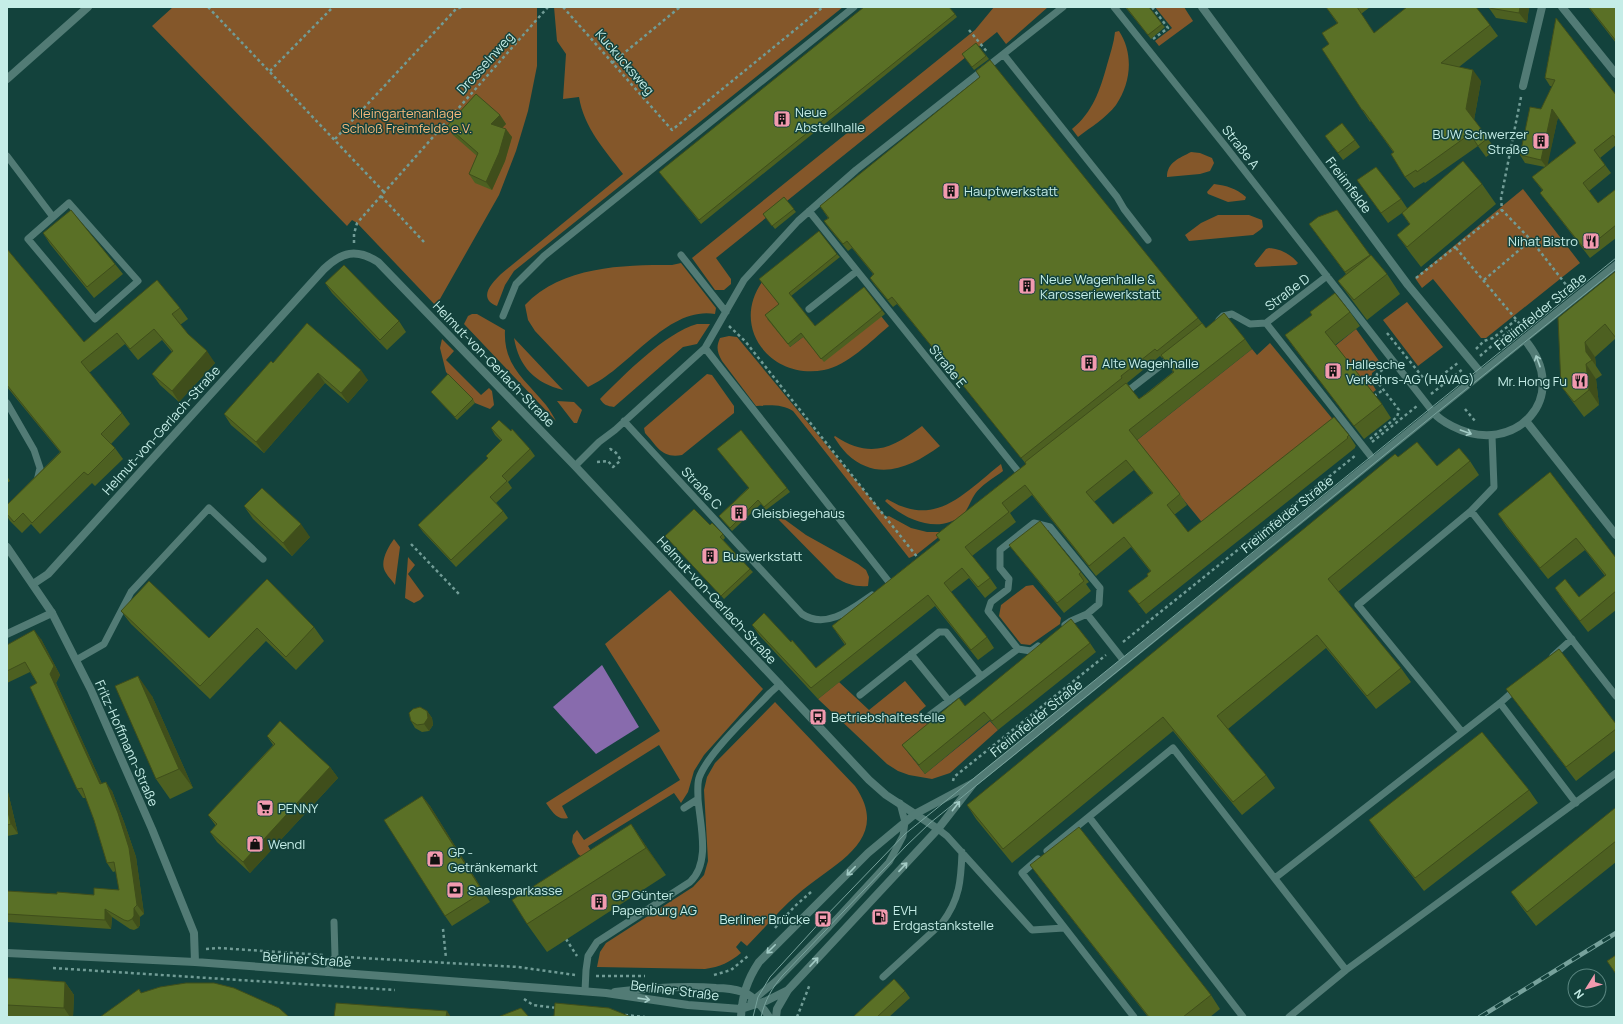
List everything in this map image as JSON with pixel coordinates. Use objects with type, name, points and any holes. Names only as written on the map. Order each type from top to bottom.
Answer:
[{"type":"street","name":"Freiimfelde","points":[[1202,7],[1408,284],[1481,373]]},
{"type":"street","points":[[1524,86],[1542,7]]},
{"type":"street","points":[[1562,7],[1616,74]]},
{"type":"street","points":[[7,79],[86,8]]},
{"type":"street","name":"Helmut-von-Gerlach-Straße","points":[[33,584],[48,574],[324,269],[339,257],[355,254],[371,258],[378,262],[575,466],[869,780],[886,795],[938,829]]},
{"type":"street","name":"Freiimfelder Straße","points":[[744,992],[753,971],[764,956],[868,853],[905,822],[915,814],[975,782],[1373,459],[1524,340],[1616,265]]},
{"type":"street","points":[[1433,412],[1449,424],[1470,434],[1492,436],[1511,431],[1526,421],[1536,410],[1543,386],[1539,362],[1535,354],[1524,340]]},
{"type":"street","points":[[1526,421],[1616,535]]},
{"type":"street","name":"Fritz-Hoffmann-Straße","points":[[7,547],[52,613],[94,697],[173,879],[194,933],[195,962]]},
{"type":"street","points":[[7,634],[52,613]]},
{"type":"street","name":"Freiimfelder Straße","points":[[788,990],[938,829],[975,782]]},
{"type":"street","name":"Berliner Straße","points":[[7,953],[195,962],[585,991],[741,1013],[757,1002],[788,990]]},
{"type":"street","name":"Berliner Straße","points":[[606,993],[681,986],[730,989],[744,992],[757,1002],[769,1017]]},
{"type":"street","points":[[776,1017],[778,1009],[788,990]]},
{"type":"street","points":[[741,1013],[744,992]]},
{"type":"lane","points":[[503,316],[516,284],[544,256],[854,7]]},
{"type":"lane","points":[[575,466],[599,442],[705,348],[744,280],[798,221],[856,170],[1004,55],[1063,7]]},
{"type":"lane","name":"Straße A","points":[[1114,7],[1433,412]]},
{"type":"lane","points":[[1004,55],[1117,197],[1124,209],[1148,240]]},
{"type":"lane","points":[[8,159],[53,217]]},
{"type":"lane","points":[[69,203],[138,282],[95,319],[28,239],[53,217],[69,203]]},
{"type":"lane","name":"Straße E","points":[[809,211],[1024,473],[1015,480]]},
{"type":"lane","points":[[681,255],[726,312]]},
{"type":"lane","points":[[809,309],[857,271]]},
{"type":"lane","name":"Straße D","points":[[1213,325],[1223,316],[1232,314],[1250,324],[1266,323],[1327,276]]},
{"type":"lane","points":[[1266,323],[1373,459]]},
{"type":"lane","name":"Straße C","points":[[624,421],[802,614],[814,620],[829,619],[839,615],[886,584],[705,348]]},
{"type":"lane","points":[[1118,399],[1179,351]]},
{"type":"lane","points":[[7,403],[34,450],[40,468],[37,482],[32,487]]},
{"type":"lane","points":[[1462,732],[1358,605],[1471,511],[1494,487],[1492,436]]},
{"type":"lane","points":[[76,660],[104,644],[130,592],[210,508],[263,558]]},
{"type":"lane","points":[[1471,511],[1616,696]]},
{"type":"lane","points":[[1043,643],[1031,651],[1018,649],[988,611],[990,602],[1008,589],[1009,579],[1000,568],[1000,550],[1034,522],[1050,527],[1100,588],[1099,604],[1087,614],[1071,621],[1059,630]]},
{"type":"lane","points":[[1087,614],[1124,661]]},
{"type":"lane","points":[[860,695],[939,632],[946,632],[981,676]]},
{"type":"lane","points":[[1545,664],[1572,639]]},
{"type":"lane","points":[[930,715],[1018,649]]},
{"type":"lane","points":[[911,654],[949,701]]},
{"type":"lane","points":[[1275,878],[1500,703],[1522,683]]},
{"type":"lane","points":[[585,991],[588,956],[597,942],[690,882],[698,873],[703,854],[698,799],[699,777],[709,760],[780,684]]},
{"type":"lane","points":[[1500,703],[1576,803]]},
{"type":"lane","points":[[1134,1017],[1022,873],[1173,748],[1346,970]]},
{"type":"lane","points":[[1289,1017],[1346,970],[1616,773]]},
{"type":"lane","points":[[684,808],[698,799]]},
{"type":"lane","points":[[757,1002],[879,873],[894,853],[903,836],[905,822],[900,803]]},
{"type":"lane","points":[[1090,817],[1243,1017]]},
{"type":"lane","points":[[938,829],[962,852],[1032,930],[1064,928]]},
{"type":"lane","points":[[884,977],[942,922],[947,915],[956,897],[961,879],[962,852]]},
{"type":"lane","points":[[327,972],[335,956],[334,922]]},
{"type":"path","points":[[208,7],[336,139],[384,192]]},
{"type":"path","points":[[270,71],[333,7]]},
{"type":"path","points":[[336,139],[456,9],[462,7]]},
{"type":"path","points":[[543,7],[543,13]]},
{"type":"path","name":"Drosselnweg","points":[[355,254],[354,234],[357,223],[548,7]]},
{"type":"path","name":"Kuckucksweg","points":[[563,7],[672,130],[823,7]]},
{"type":"path","points":[[612,63],[680,7]]},
{"type":"path","points":[[1150,42],[1168,28],[1152,7]]},
{"type":"path","points":[[969,30],[995,61]]},
{"type":"path","points":[[1524,86],[1501,198],[1502,210],[1531,240],[1567,286]]},
{"type":"path","points":[[381,196],[424,242]]},
{"type":"path","points":[[1408,284],[1456,248],[1502,210]]},
{"type":"path","points":[[1484,280],[1531,240]]},
{"type":"path","points":[[1456,248],[1520,324]]},
{"type":"path","points":[[721,320],[745,341],[918,558]]},
{"type":"path","points":[[948,796],[954,777],[1363,447],[1424,400],[1469,359],[1516,320]]},
{"type":"path","points":[[1383,328],[1429,385]]},
{"type":"path","points":[[1436,380],[1508,332],[1524,340]]},
{"type":"path","points":[[1363,447],[1397,417],[1399,410],[1376,380],[1378,374],[1387,367]]},
{"type":"path","points":[[1374,396],[1383,390]]},
{"type":"path","points":[[1465,409],[1476,422]]},
{"type":"path","points":[[597,462],[608,461],[613,467],[620,461],[619,456],[612,450],[607,450]]},
{"type":"path","points":[[411,544],[460,594]]},
{"type":"path","points":[[770,933],[803,899],[816,889]]},
{"type":"path","points":[[443,929],[446,958]]},
{"type":"path","points":[[219,948],[518,968],[562,974],[652,976]]},
{"type":"path","points":[[712,976],[731,970],[750,954]]},
{"type":"path","points":[[195,962],[195,984]]},
{"type":"path","points":[[46,968],[399,990]]},
{"type":"path","points":[[523,998],[533,1005],[564,1009]]},
{"type":"path","points":[[620,1015],[645,1017]]},
{"type":"green space","name":"Kleingartenanlage Schloß Freimfelde e.V.","points":[[173,7],[537,7],[537,66],[528,111],[516,151],[499,195],[436,306],[357,223],[352,220],[347,226],[152,26]]},
{"type":"green space","points":[[554,7],[843,7],[514,271],[505,285],[497,306],[491,303],[487,295],[488,290],[497,278],[623,174],[590,129],[585,119],[579,97],[563,99],[566,54],[557,41]]},
{"type":"green space","points":[[994,7],[1048,7],[1006,44],[997,32],[716,258],[731,279],[731,284],[724,290],[715,290],[692,258],[975,30]]},
{"type":"green space","points":[[1155,7],[1184,7],[1193,21],[1159,46],[1155,41],[1172,28]]},
{"type":"green space","points":[[1119,31],[1124,40],[1129,59],[1129,68],[1125,87],[1112,110],[1078,137],[1072,129],[1085,115],[1095,100],[1113,44],[1115,32]]},
{"type":"green space","points":[[1191,152],[1200,153],[1212,158],[1214,163],[1210,171],[1200,174],[1167,177],[1169,168],[1172,164]]},
{"type":"green space","points":[[1214,184],[1235,189],[1246,197],[1245,200],[1228,202],[1208,194],[1207,192]]},
{"type":"green space","points":[[1523,189],[1580,263],[1486,338],[1481,338],[1433,279],[1422,288],[1415,278]]},
{"type":"green space","points":[[1218,215],[1249,215],[1262,220],[1263,227],[1253,235],[1189,241],[1185,235],[1201,223]]},
{"type":"green space","points":[[1269,248],[1285,252],[1298,263],[1296,265],[1256,267],[1254,264],[1266,249]]},
{"type":"green space","points":[[681,263],[716,308],[715,314],[697,314],[681,320],[665,329],[618,367],[588,387],[535,331],[528,320],[525,305],[540,292],[557,282],[575,275],[613,267],[672,265]]},
{"type":"green space","points":[[762,282],[782,307],[790,347],[803,337],[881,316],[889,326],[850,358],[833,368],[805,371],[787,367],[773,359],[761,347],[754,333],[751,317],[753,299]]},
{"type":"green space","points":[[1407,302],[1443,347],[1418,366],[1383,320]]},
{"type":"green space","points":[[477,314],[505,330],[505,343],[517,372],[546,405],[556,421],[464,324],[468,316]]},
{"type":"green space","points":[[697,324],[710,324],[697,344],[683,347],[614,407],[606,405],[601,401],[600,399],[621,378],[659,345],[672,336]]},
{"type":"green space","points":[[1356,329],[1382,365],[1372,373],[1371,382],[1376,390],[1372,393],[1335,346]]},
{"type":"green space","points":[[729,336],[737,337],[886,517],[889,516],[911,528],[927,532],[945,532],[916,555],[909,558],[793,411],[780,406],[756,406],[719,355],[718,344],[720,338]]},
{"type":"green space","points":[[514,338],[563,390],[544,383],[530,372],[520,357]]},
{"type":"green space","points":[[442,339],[454,351],[446,360],[481,395],[489,388],[492,391],[494,405],[490,409],[475,403],[446,372],[440,348]]},
{"type":"green space","points":[[1270,343],[1340,428],[1209,531],[1136,441],[1252,349],[1257,355]]},
{"type":"green space","points":[[707,374],[712,375],[734,406],[734,413],[682,455],[675,456],[665,453],[657,447],[645,433],[644,428]]},
{"type":"green space","points":[[557,401],[574,402],[582,410],[577,423],[574,423]]},
{"type":"green space","points":[[922,426],[940,446],[918,460],[894,469],[882,470],[871,468],[859,463],[847,454],[834,437],[835,436],[859,447],[870,449],[880,448],[900,440]]},
{"type":"green space","points":[[1001,464],[1003,471],[980,488],[964,513],[953,521],[943,524],[932,524],[911,519],[901,514],[885,501],[887,499],[904,507],[920,510],[935,509],[962,496]]},
{"type":"green space","points":[[780,516],[806,535],[866,570],[869,577],[868,586],[851,585],[836,578],[777,518]]},
{"type":"green space","points":[[394,539],[400,547],[395,585],[386,573],[383,565],[389,546]]},
{"type":"green space","points":[[408,557],[415,565],[408,574],[424,596],[414,603],[405,598]]},
{"type":"green space","points":[[1033,585],[1061,618],[1060,624],[1030,645],[1021,644],[999,616],[1001,605],[1026,586]]},
{"type":"green space","points":[[670,590],[763,689],[704,755],[694,771],[688,792],[681,803],[674,793],[588,846],[594,856],[582,857],[578,854],[572,842],[573,835],[577,830],[584,840],[680,780],[659,745],[562,806],[568,818],[564,819],[558,817],[546,803],[660,731],[605,644]]},
{"type":"green space","points":[[905,681],[926,706],[919,712],[929,725],[902,745],[925,774],[990,721],[998,730],[950,773],[932,779],[909,775],[898,771],[887,764],[818,699],[839,682],[869,710]]},
{"type":"green space","points":[[775,702],[855,786],[865,805],[867,822],[863,836],[854,849],[791,900],[747,946],[741,941],[736,947],[741,953],[724,964],[705,969],[597,967],[600,952],[606,943],[693,887],[704,875],[708,861],[704,790],[707,777],[715,763]]},
{"type":"shaded area","points":[[602,665],[639,727],[596,754],[553,707]]},
{"type":"building","name":"Neue Abstellhalle","points":[[864,7],[949,7],[955,14],[699,220],[659,172]]},
{"type":"building","points":[[1126,7],[1149,7],[1162,24],[1148,35]]},
{"type":"building","points":[[1326,7],[1357,7],[1374,33],[1407,7],[1476,7],[1490,25],[1441,63],[1473,70],[1466,109],[1488,138],[1478,146],[1470,134],[1417,172],[1416,170],[1405,177],[1391,154],[1394,152],[1362,110],[1322,49],[1329,44],[1322,33],[1338,23]]},
{"type":"building","points":[[1489,7],[1520,7],[1519,13]]},
{"type":"building","points":[[1589,7],[1616,7],[1616,41]]},
{"type":"building","points":[[1556,18],[1616,95],[1616,139],[1613,135],[1594,150],[1605,165],[1583,183],[1598,203],[1616,189],[1616,225],[1585,250],[1540,193],[1543,190],[1532,177],[1576,143],[1552,109],[1541,160],[1520,155],[1530,107],[1541,109],[1555,80],[1545,78]]},
{"type":"building","points":[[976,43],[986,56],[972,67],[962,54]]},
{"type":"building","points":[[990,60],[1198,318],[1157,351],[1155,349],[1121,376],[1122,378],[1021,458],[892,297],[888,300],[870,278],[874,274],[847,241],[843,244],[824,221],[829,218],[820,206],[980,77],[976,71]]},
{"type":"building","points":[[476,94],[500,115],[491,124],[506,129],[499,153],[486,182],[469,174],[478,153],[447,126]]},
{"type":"building","points":[[1342,123],[1355,140],[1338,153],[1325,136]]},
{"type":"building","points":[[1463,161],[1482,184],[1407,247],[1397,235],[1410,224],[1402,213]]},
{"type":"building","points":[[1376,167],[1401,199],[1381,213],[1357,180]]},
{"type":"building","points":[[784,197],[794,209],[772,226],[763,214]]},
{"type":"building","points":[[71,210],[115,264],[87,287],[43,233]]},
{"type":"building","points":[[1337,210],[1370,255],[1345,272],[1309,224],[1318,217]]},
{"type":"building","points":[[819,231],[837,254],[789,293],[815,326],[864,287],[882,310],[821,359],[801,333],[788,344],[765,315],[779,304],[759,279]]},
{"type":"building","points":[[7,249],[84,342],[157,280],[180,308],[172,314],[188,334],[207,351],[172,391],[152,374],[173,351],[154,329],[130,349],[117,333],[81,362],[122,413],[101,434],[115,448],[88,475],[84,472],[32,523],[23,513],[14,522],[7,514],[7,505],[61,452],[7,385]]},
{"type":"building","points":[[1371,255],[1387,274],[1354,300],[1338,281]]},
{"type":"building","points":[[344,265],[399,321],[380,340],[325,283]]},
{"type":"building","points":[[1616,271],[1616,338],[1605,324],[1585,342],[1586,352],[1592,360],[1586,364],[1589,390],[1574,402],[1561,386],[1558,318]]},
{"type":"building","name":"Hallesche Verkehrs-AG (HAVAG)","points":[[1335,293],[1350,312],[1325,332],[1382,404],[1354,426],[1285,335],[1312,315],[1310,312]]},
{"type":"building","points":[[1224,313],[1245,339],[1129,430],[1180,494],[1167,505],[1188,532],[1334,417],[1349,435],[1347,437],[1348,438],[1139,604],[1128,591],[1148,576],[1147,574],[1151,571],[1124,537],[1089,566],[1025,485],[1002,503],[1009,512],[965,547],[990,578],[978,587],[962,568],[944,583],[987,637],[971,650],[928,595],[811,688],[752,625],[764,613],[791,642],[792,640],[816,668],[846,644],[832,626],[940,540],[936,535],[1026,464],[1025,462],[1126,383],[1139,399],[1149,392],[1174,372],[1161,355],[1202,323],[1206,328]],"holes":[[[1126,460],[1153,493],[1113,524],[1086,492]]]},
{"type":"building","points":[[307,323],[361,370],[341,393],[318,373],[256,442],[224,414],[271,361],[273,363]]},
{"type":"building","points":[[448,374],[473,399],[455,417],[431,392]]},
{"type":"building","points":[[499,420],[511,431],[512,429],[530,449],[502,476],[507,481],[490,497],[503,511],[451,560],[418,525],[488,458],[486,456],[502,440],[491,428]]},
{"type":"building","points":[[741,430],[787,488],[764,507],[758,500],[730,528],[719,516],[749,488],[717,449]]},
{"type":"building","points":[[1417,442],[1437,466],[1459,448],[1470,461],[1328,579],[1401,668],[1367,696],[1317,635],[1217,716],[1266,775],[1233,802],[1163,717],[1003,849],[967,805],[1395,454],[1398,457]]},
{"type":"building","points":[[1550,472],[1616,558],[1616,591],[1580,621],[1555,588],[1565,579],[1579,597],[1606,575],[1576,538],[1540,568],[1498,514]]},
{"type":"building","points":[[262,488],[301,524],[283,543],[244,506]]},
{"type":"building","name":"Buswerkstatt","points":[[694,509],[710,525],[712,523],[723,534],[720,537],[750,569],[721,596],[665,536]]},
{"type":"building","points":[[1040,521],[1081,572],[1079,574],[1084,581],[1057,603],[1009,545]]},
{"type":"building","points":[[267,579],[314,627],[286,657],[257,628],[200,686],[121,611],[149,581],[209,638]]},
{"type":"building","points":[[1071,619],[1090,643],[992,721],[984,712],[919,765],[902,745],[959,698],[965,706]]},
{"type":"building","points":[[34,630],[54,666],[50,674],[100,784],[106,782],[118,813],[129,848],[137,905],[134,908],[134,916],[128,921],[105,909],[105,920],[7,914],[7,891],[57,894],[57,892],[94,895],[94,888],[119,890],[114,862],[107,863],[94,820],[82,788],[77,789],[30,687],[37,683],[25,662],[7,671],[7,645]]},
{"type":"building","points":[[1559,649],[1616,724],[1616,729],[1566,767],[1506,689]]},
{"type":"building","points":[[138,676],[179,769],[156,779],[115,686]]},
{"type":"building","points":[[420,707],[427,711],[428,718],[424,724],[417,725],[411,721],[409,713],[413,709]]},
{"type":"building","points":[[280,721],[330,767],[243,862],[210,832],[217,824],[208,815],[275,744],[267,736]]},
{"type":"building","points":[[1482,732],[1529,790],[1415,878],[1369,820]]},
{"type":"building","points":[[422,796],[483,892],[445,916],[384,820]]},
{"type":"building","points":[[7,808],[11,824],[7,825]]},
{"type":"building","points":[[1615,808],[1616,841],[1527,912],[1511,892]]},
{"type":"building","points":[[631,824],[646,848],[527,924],[512,900]]},
{"type":"building","points":[[1079,827],[1211,995],[1183,1017],[1149,1017],[1030,865]]},
{"type":"building","points":[[1616,955],[1616,974],[1607,961]]},
{"type":"building","points":[[7,978],[65,982],[64,1008],[7,1005]]},
{"type":"building","points":[[894,979],[905,991],[877,1017],[853,1017]]},
{"type":"building","points":[[186,983],[214,983],[234,988],[279,1008],[289,1017],[100,1017],[139,989],[141,993],[160,987]]},
{"type":"building","points":[[336,1003],[447,1011],[446,1017],[334,1017]]},
{"type":"building","points":[[555,1003],[609,1008],[631,1017],[546,1017],[554,1016]]},
{"type":"building","points":[[521,1008],[529,1017],[498,1017]]},
{"type":"tram line","points":[[753,1017],[758,997],[770,977],[823,919],[905,834],[1616,258]]},
{"type":"tram line","points":[[761,1017],[769,994],[783,975],[906,846],[930,823],[1616,269]]},
{"type":"railway","points":[[1480,1017],[1616,933]]},
{"type":"place","name":"Neue Abstellhalle","points":[[782,119]]},
{"type":"place","name":"BUW Schwerzer Straße","points":[[1541,141]]},
{"type":"place","name":"Hauptwerkstatt","points":[[951,191]]},
{"type":"place","name":"Nihat Bistro","points":[[1591,241]]},
{"type":"place","name":"Neue Wagenhalle & Karosseriewerkstatt","points":[[1027,286]]},
{"type":"place","name":"Alte Wagenhalle","points":[[1089,363]]},
{"type":"place","name":"Hallesche Verkehrs-AG (HAVAG)","points":[[1333,371]]},
{"type":"place","name":"Mr. Hong Fu","points":[[1580,381]]},
{"type":"place","name":"Gleisbiegehaus","points":[[739,513]]},
{"type":"place","name":"Buswerkstatt","points":[[710,556]]},
{"type":"place","name":"Betriebshaltestelle","points":[[818,717]]},
{"type":"place","name":"PENNY","points":[[265,808]]},
{"type":"place","name":"Wendl","points":[[255,844]]},
{"type":"place","name":"GP - Getränkemarkt","points":[[435,859]]},
{"type":"place","name":"Saalesparkasse","points":[[455,890]]},
{"type":"place","name":"GP Günter Papenburg AG","points":[[599,902]]},
{"type":"place","name":"EVH Erdgastankstelle","points":[[880,917]]},
{"type":"place","name":"Berliner Brücke","points":[[823,919]]}]
